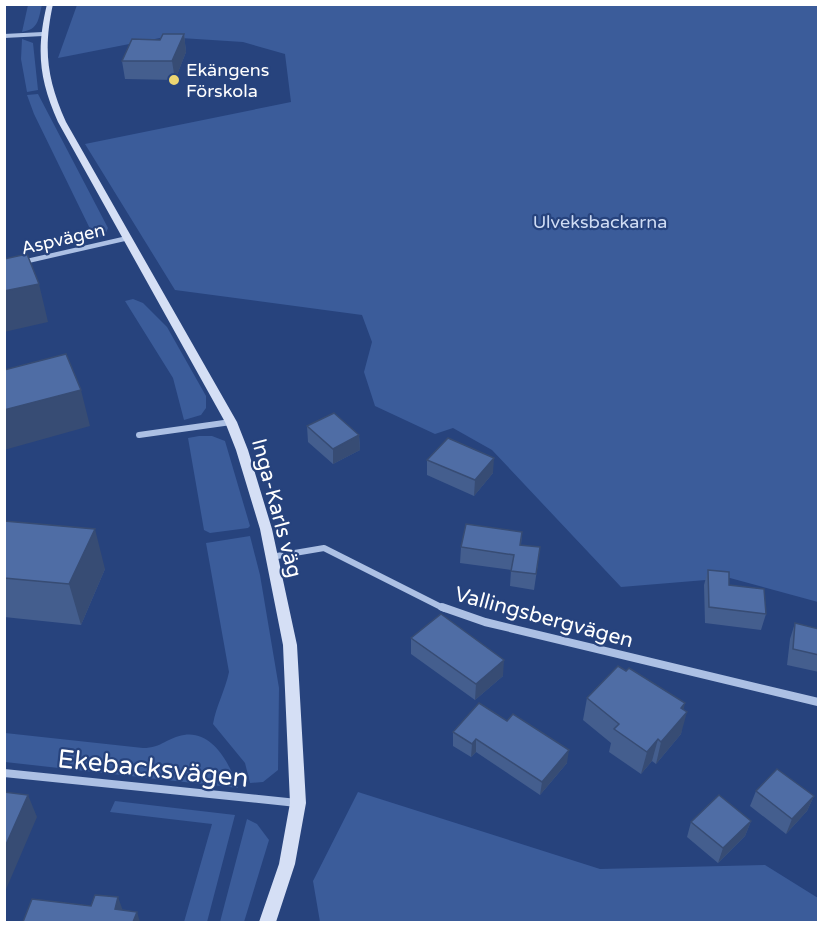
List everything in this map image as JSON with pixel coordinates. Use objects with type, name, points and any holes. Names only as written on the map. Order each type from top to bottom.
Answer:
[{"type":"street","name":"Inga-Karls väg","points":[[50,4],[42,34],[42,61],[48,91],[62,122],[231,422],[266,529],[290,645],[298,803],[297,821],[283,877],[268,922]]},
{"type":"street","points":[[4,36],[42,34]]},
{"type":"street","name":"Aspvägen","points":[[15,263],[128,238]]},
{"type":"street","points":[[139,435],[231,422]]},
{"type":"street","name":"Vallingsbergvägen","points":[[271,557],[324,548],[446,609],[485,622],[819,702]]},
{"type":"street","name":"Ekebacksvägen","points":[[4,773],[298,803]]},
{"type":"green space","points":[[28,5],[42,5],[35,26],[22,32]]},
{"type":"green space","name":"Ulveksbackarna","points":[[77,5],[818,5],[818,602],[730,578],[621,587],[492,450],[453,428],[435,434],[375,406],[364,372],[372,342],[362,315],[175,290],[85,144],[291,102],[285,54],[243,42],[165,37],[58,58]]},
{"type":"green space","points":[[22,39],[33,43],[38,90],[27,92],[21,59]]},
{"type":"green space","points":[[38,94],[108,228],[105,235],[95,239],[34,114],[27,95]]},
{"type":"green space","points":[[133,299],[143,303],[167,327],[206,396],[206,408],[201,415],[184,420],[173,378],[125,301]]},
{"type":"green space","points":[[212,436],[225,441],[250,526],[248,528],[210,533],[204,530],[188,438]]},
{"type":"green space","points":[[250,536],[260,575],[279,688],[278,770],[263,782],[250,783],[245,763],[213,724],[229,672],[206,543]]},
{"type":"green space","points":[[5,733],[143,748],[150,748],[178,736],[194,735],[204,738],[219,751],[231,770],[238,788],[5,762]]},
{"type":"green space","points":[[358,792],[600,869],[765,865],[818,898],[818,922],[320,922],[313,881]]},
{"type":"green space","points":[[115,801],[235,815],[207,922],[184,922],[212,824],[110,812]]},
{"type":"green space","points":[[247,819],[257,824],[269,840],[244,922],[220,922]]},
{"type":"building","points":[[163,34],[184,34],[172,61],[122,61],[132,39],[160,40]]},
{"type":"building","points":[[27,254],[39,284],[4,291],[4,259]]},
{"type":"building","points":[[66,354],[81,390],[4,410],[4,370]]},
{"type":"building","points":[[334,413],[359,435],[333,449],[307,426]]},
{"type":"building","points":[[448,438],[494,458],[475,480],[427,460]]},
{"type":"building","points":[[4,521],[95,529],[69,584],[4,578]]},
{"type":"building","points":[[466,524],[522,532],[520,545],[540,547],[536,574],[511,571],[514,555],[461,547]]},
{"type":"building","points":[[708,570],[729,572],[729,585],[764,589],[766,614],[709,607]]},
{"type":"building","points":[[441,614],[504,660],[476,684],[411,638]]},
{"type":"building","points":[[795,623],[819,629],[819,655],[793,649]]},
{"type":"building","points":[[618,666],[626,671],[629,668],[685,703],[681,708],[687,712],[661,742],[658,739],[647,752],[614,729],[619,724],[587,698]]},
{"type":"building","points":[[479,703],[507,721],[513,714],[569,750],[542,782],[476,739],[472,744],[453,732]]},
{"type":"building","points":[[777,769],[814,796],[792,819],[756,791]]},
{"type":"building","points":[[4,792],[28,795],[4,849]]},
{"type":"building","points":[[719,795],[751,821],[723,848],[691,822]]},
{"type":"building","points":[[95,895],[118,897],[115,909],[137,912],[133,922],[23,922],[32,899],[91,906]]},
{"type":"place","name":"Ekängens Förskola","points":[[174,80]]}]
